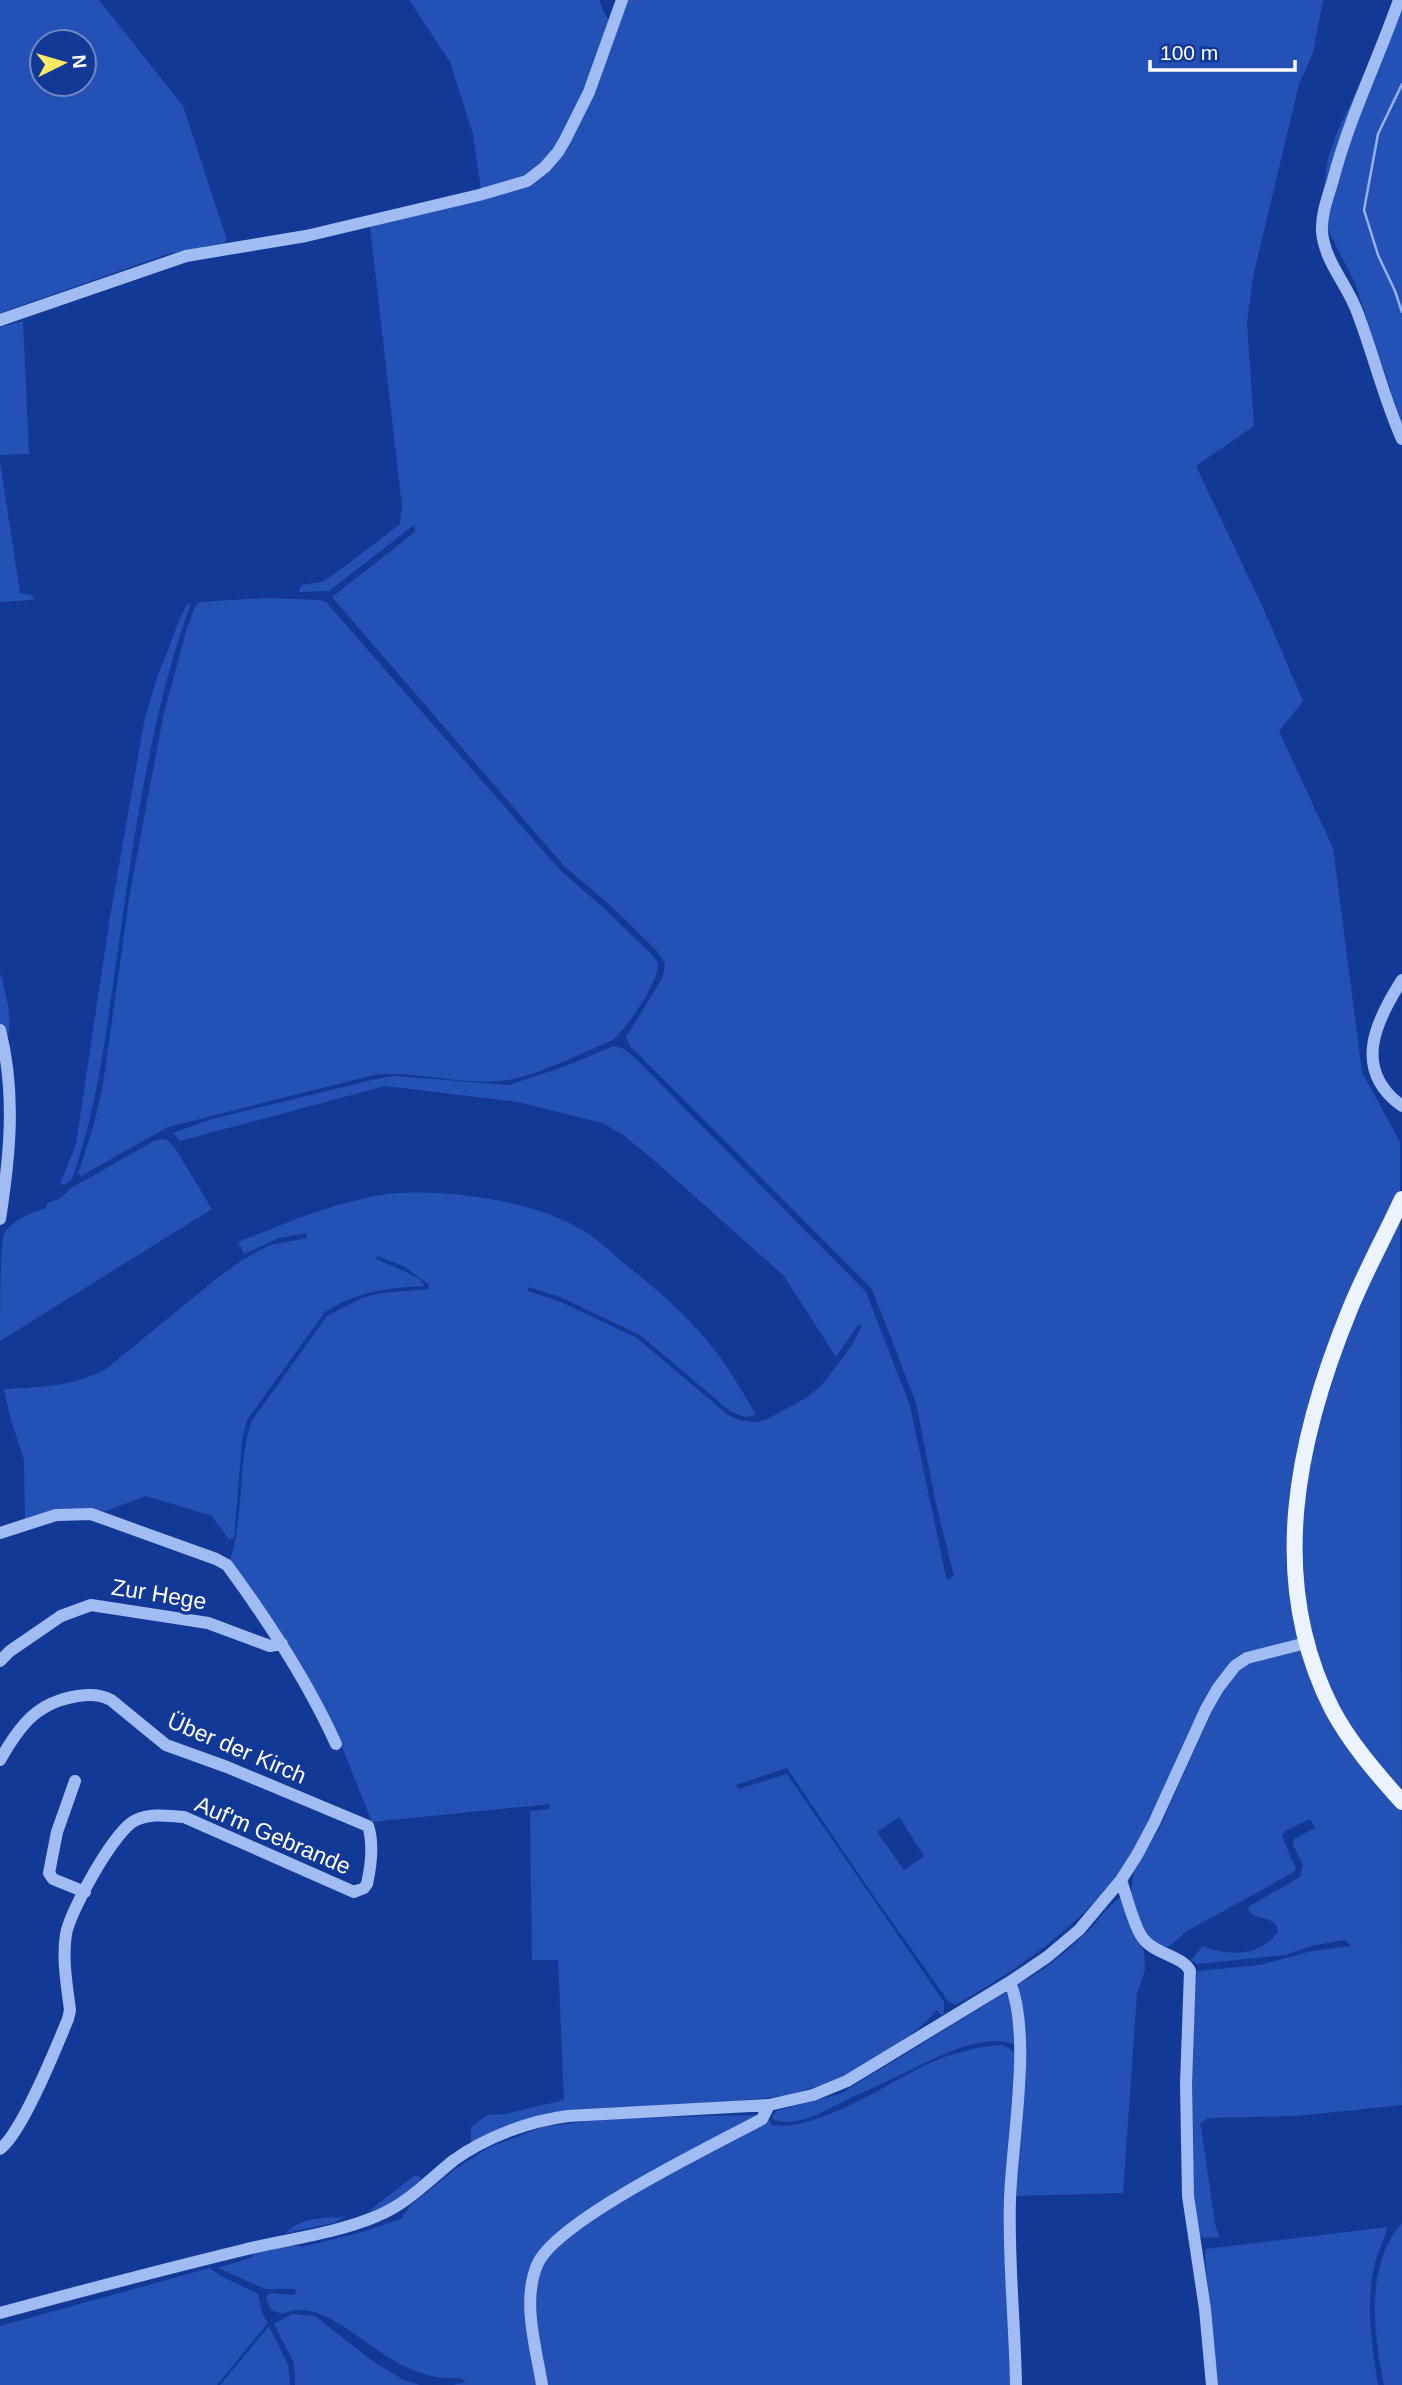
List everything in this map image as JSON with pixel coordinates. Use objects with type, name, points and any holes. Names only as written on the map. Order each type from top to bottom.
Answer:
[{"type":"main road","points":[[1402,1199],[1349,1311],[1321,1390],[1303,1461],[1293,1555],[1306,1643],[1317,1676],[1334,1712],[1375,1772],[1402,1802]]},
{"type":"street","points":[[0,320],[186,256],[306,236],[527,181],[545,167],[565,140],[589,92],[622,0]]},
{"type":"street","points":[[1399,0],[1337,161],[1326,200],[1322,230],[1329,257],[1358,312],[1382,392],[1402,439]]},
{"type":"street","points":[[1401,1106],[1389,1097],[1382,1087],[1372,1055],[1379,1020],[1402,980]]},
{"type":"street","points":[[0,1030],[7,1070],[10,1120],[8,1161],[0,1219]]},
{"type":"street","points":[[0,1533],[56,1516],[91,1514],[227,1565],[282,1644],[316,1699],[336,1744]]},
{"type":"street","name":"Zur Hege","points":[[0,1661],[10,1651],[61,1616],[91,1605],[208,1623],[270,1646],[282,1644]]},
{"type":"street","points":[[0,2313],[195,2262],[354,2225],[408,2199],[479,2145],[537,2122],[568,2116],[769,2105],[813,2095],[847,2081],[1010,1982],[1079,1930],[1138,1855],[1206,1709],[1225,1678],[1244,1660],[1306,1643]]},
{"type":"street","name":"Über der Kirch","points":[[0,1760],[23,1725],[40,1709],[72,1697],[100,1695],[111,1700],[166,1745],[227,1767],[368,1826]]},
{"type":"street","points":[[75,1781],[57,1832],[49,1873],[53,1879],[85,1892]]},
{"type":"street","name":"Auf'm Gebrande","points":[[0,2149],[10,2142],[68,2019],[70,2010],[65,1954],[66,1935],[73,1911],[107,1852],[133,1821],[154,1815],[184,1817],[354,1892],[364,1888],[369,1875],[371,1835],[368,1826]]},
{"type":"street","points":[[1121,1880],[1141,1937],[1164,1955],[1186,1965],[1190,1971],[1186,2084],[1188,2196],[1205,2309],[1212,2385]]},
{"type":"street","points":[[1010,1982],[1016,2002],[1019,2036],[1010,2199],[1016,2385]]},
{"type":"street","points":[[542,2385],[530,2310],[533,2281],[543,2255],[564,2235],[612,2202],[762,2119],[769,2105]]},
{"type":"shaded area","points":[[0,0],[99,0],[183,106],[227,240],[224,243],[168,254],[0,313]]},
{"type":"shaded area","points":[[409,0],[599,0],[607,18],[617,27],[626,0],[1323,0],[1313,53],[1299,84],[1253,277],[1247,323],[1254,426],[1196,466],[1265,612],[1303,701],[1279,731],[1333,848],[1362,1072],[1400,1142],[1402,2105],[1297,2116],[1208,2118],[1199,2124],[1219,2237],[1199,2236],[1192,2194],[1189,2084],[1197,1971],[1260,1965],[1312,1951],[1351,1946],[1345,1940],[1311,1946],[1285,1955],[1197,1964],[1191,1960],[1203,1946],[1223,1952],[1244,1952],[1262,1946],[1278,1932],[1273,1922],[1250,1913],[1248,1907],[1300,1877],[1303,1865],[1293,1844],[1294,1839],[1315,1828],[1310,1819],[1285,1831],[1282,1836],[1296,1869],[1294,1872],[1187,1931],[1170,1946],[1164,1948],[1148,1937],[1131,1893],[1134,1871],[1160,1827],[1212,1711],[1172,1775],[1130,1857],[1115,1879],[1079,1917],[1041,1950],[955,2005],[948,2001],[787,1768],[736,1785],[738,1789],[787,1774],[944,2002],[944,2014],[937,2010],[916,2031],[857,2069],[830,2083],[794,2095],[726,2102],[565,2111],[471,2143],[471,2127],[487,2115],[505,2114],[564,2100],[558,1960],[532,1960],[530,1811],[550,1809],[550,1804],[372,1822],[340,1742],[283,1643],[230,1560],[238,1526],[244,1456],[251,1422],[327,1316],[362,1298],[381,1293],[429,1289],[429,1285],[405,1267],[377,1256],[376,1259],[419,1279],[425,1286],[373,1292],[349,1299],[325,1312],[247,1420],[242,1441],[234,1538],[229,1540],[212,1516],[146,1496],[100,1513],[25,1521],[24,1460],[4,1389],[69,1383],[106,1369],[244,1259],[270,1245],[307,1238],[306,1233],[279,1238],[244,1254],[238,1242],[293,1220],[369,1197],[410,1193],[459,1195],[509,1203],[556,1217],[589,1234],[688,1319],[721,1359],[756,1415],[745,1417],[730,1411],[640,1335],[560,1297],[528,1287],[528,1291],[561,1302],[637,1338],[728,1415],[743,1421],[759,1422],[806,1398],[822,1385],[852,1345],[862,1326],[858,1325],[836,1357],[784,1276],[656,1162],[622,1134],[602,1123],[518,1102],[385,1086],[180,1141],[173,1133],[212,1119],[394,1076],[509,1085],[614,1046],[624,1049],[636,1059],[866,1292],[910,1406],[946,1577],[948,1580],[954,1576],[916,1403],[872,1289],[630,1046],[626,1037],[663,977],[665,963],[657,951],[610,905],[564,866],[332,597],[415,532],[414,525],[329,591],[299,592],[301,585],[322,582],[336,573],[400,524],[402,506],[370,227],[482,197],[473,134],[450,62]],"holes":[[[899,1817],[924,1856],[904,1870],[877,1832]]]},
{"type":"shaded area","points":[[1402,0],[1402,424],[1355,283],[1327,228],[1322,201],[1328,159],[1336,135],[1387,24]]},
{"type":"shaded area","points":[[23,321],[29,454],[0,455],[0,327]]},
{"type":"shaded area","points":[[0,462],[20,593],[32,595],[32,600],[0,602]]},
{"type":"shaded area","points":[[265,598],[326,602],[560,870],[653,956],[658,963],[654,981],[642,1003],[613,1040],[534,1073],[491,1082],[374,1075],[168,1127],[81,1176],[78,1174],[103,1084],[130,893],[163,717],[186,631],[195,607],[200,602]]},
{"type":"shaded area","points":[[191,603],[165,689],[145,777],[95,1096],[72,1179],[60,1185],[76,1144],[110,917],[145,717],[180,618],[186,606]]},
{"type":"shaded area","points":[[0,973],[7,998],[9,1025],[6,1041],[0,1044]]},
{"type":"shaded area","points":[[166,1139],[175,1148],[212,1209],[0,1341],[2,1252],[4,1233],[8,1228],[23,1217],[46,1208],[47,1203],[61,1198],[71,1188],[156,1140]]},
{"type":"shaded area","points":[[1120,1898],[1134,1936],[1144,1951],[1145,1970],[1137,1994],[1123,2193],[1014,2196],[1017,2129],[1014,1985],[1033,1976],[1061,1955]]},
{"type":"shaded area","points":[[1008,1991],[1016,2045],[989,2042],[958,2048],[813,2116],[784,2122],[772,2117],[776,2111],[840,2094]]},
{"type":"shaded area","points":[[1003,2045],[1016,2053],[1014,2385],[453,2385],[466,2382],[460,2378],[432,2376],[407,2368],[322,2315],[302,2310],[282,2314],[271,2310],[266,2298],[270,2293],[294,2295],[297,2289],[265,2289],[218,2268],[271,2248],[290,2245],[302,2247],[401,2219],[409,2207],[458,2167],[490,2147],[543,2127],[632,2118],[755,2115],[768,2119],[772,2125],[790,2125],[810,2121],[852,2104],[938,2059],[975,2048]]},
{"type":"shaded area","points":[[415,2175],[422,2178],[404,2194],[384,2207],[369,2211]]},
{"type":"shaded area","points":[[346,2216],[333,2223],[286,2233],[306,2221]]},
{"type":"shaded area","points":[[1402,2223],[1402,2385],[1384,2385],[1375,2323],[1377,2280],[1390,2240]]},
{"type":"shaded area","points":[[1387,2227],[1375,2263],[1370,2293],[1378,2385],[1217,2385],[1206,2249]]},
{"type":"shaded area","points":[[210,2268],[258,2294],[262,2313],[268,2323],[217,2385],[0,2385],[0,2326]]},
{"type":"shaded area","points":[[292,2314],[315,2316],[375,2363],[404,2380],[420,2385],[295,2385],[294,2363],[274,2324]]},
{"type":"shaded area","points":[[269,2326],[288,2365],[290,2385],[220,2385]]},
{"type":"waterway","points":[[1402,84],[1378,134],[1364,210],[1378,255],[1402,312]]}]
